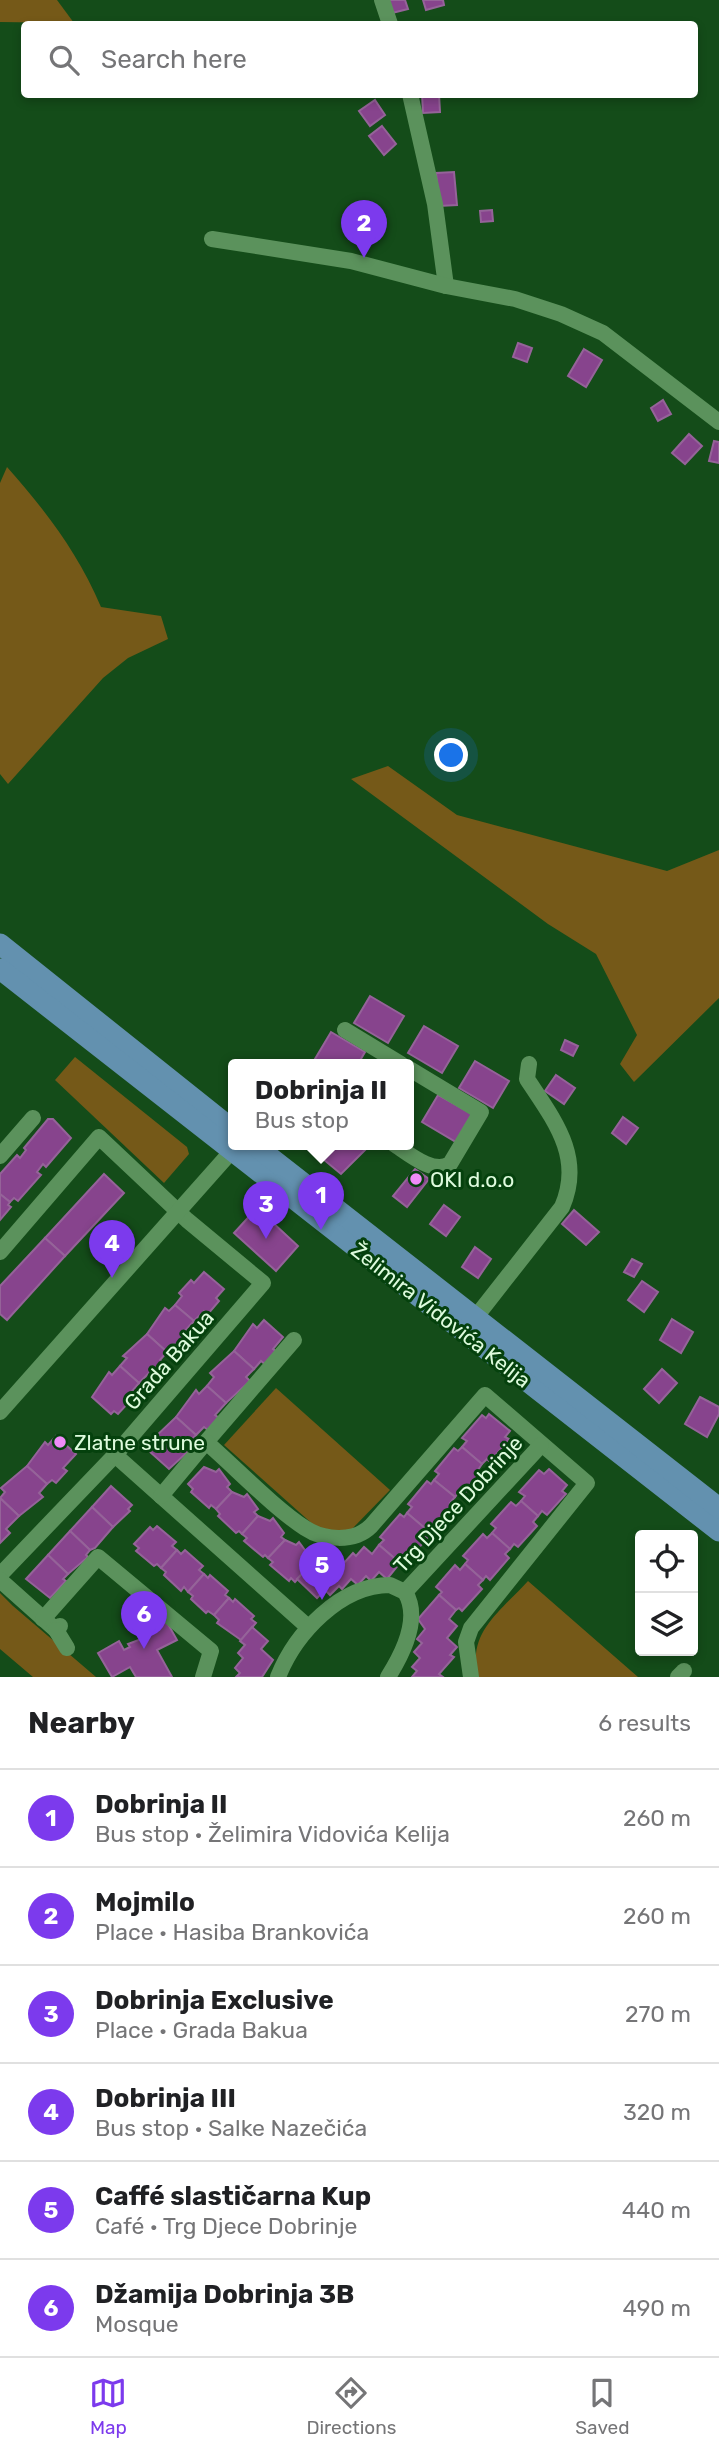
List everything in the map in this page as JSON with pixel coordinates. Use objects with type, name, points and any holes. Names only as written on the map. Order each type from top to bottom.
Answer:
[{"type":"main road","points":[[0,944],[228,1126]]},
{"type":"main road","name":"Želimira Vidovića Kelija","points":[[0,969],[228,1143]]},
{"type":"main road","name":"Želimira Vidovića Kelija","points":[[238,1150],[719,1531]]},
{"type":"main road","name":"Želimira Vidovića Kelija","points":[[261,1150],[719,1508]]},
{"type":"street","points":[[382,0],[389,21]]},
{"type":"street","points":[[411,98],[435,204],[446,286]]},
{"type":"street","points":[[212,239],[351,261],[446,286],[515,299],[603,333],[719,422]]},
{"type":"street","points":[[345,1030],[393,1059]]},
{"type":"street","points":[[475,1318],[562,1207],[570,1185],[571,1159],[548,1111],[527,1079],[529,1064]]},
{"type":"street","points":[[405,1150],[433,1166],[445,1167],[481,1112],[414,1072]]},
{"type":"street","points":[[0,1156],[33,1118]]},
{"type":"street","name":"Grada Bakua","points":[[0,1252],[99,1137],[177,1211],[263,1283],[115,1455],[0,1578]]},
{"type":"street","points":[[0,1412],[233,1150]]},
{"type":"street","points":[[161,1496],[294,1340]]},
{"type":"street","points":[[206,1442],[305,1528],[327,1537],[347,1538],[371,1526],[485,1395],[587,1483],[471,1628],[466,1642],[471,1677]]},
{"type":"street","name":"Trg Djece Dobrinje","points":[[405,1592],[541,1444]]},
{"type":"street","points":[[115,1455],[308,1627]]},
{"type":"street","points":[[53,1625],[98,1557],[211,1651],[203,1677]]},
{"type":"street","points":[[0,1578],[53,1625],[67,1647]]},
{"type":"street","name":"Trg Djece Dobrinje","points":[[278,1677],[290,1651],[308,1627],[338,1604],[371,1588],[390,1585],[405,1592],[411,1609],[410,1624],[400,1657],[388,1677]]},
{"type":"shaded area","points":[[0,0],[57,0],[73,21],[21,21],[0,22]]},
{"type":"shaded area","points":[[7,467],[60,533],[101,607],[161,616],[168,639],[128,658],[103,678],[8,784],[0,774],[0,483]]},
{"type":"shaded area","points":[[388,766],[457,815],[667,871],[719,850],[719,998],[634,1082],[620,1064],[637,1035],[596,954],[548,924],[351,779]]},
{"type":"shaded area","points":[[75,1057],[187,1147],[189,1154],[164,1183],[55,1080]]},
{"type":"shaded area","points":[[276,1388],[390,1490],[352,1529],[342,1532],[317,1528],[224,1445]]},
{"type":"shaded area","points":[[528,1581],[638,1677],[479,1677],[476,1662],[481,1636],[497,1613]]},
{"type":"shaded area","points":[[0,1593],[96,1677],[33,1677],[0,1649]]},
{"type":"building","points":[[388,0],[405,0],[408,9],[392,13]]},
{"type":"building","points":[[423,0],[443,0],[444,5],[426,10]]},
{"type":"building","points":[[422,98],[439,98],[440,112],[423,113]]},
{"type":"building","points":[[375,100],[385,115],[370,126],[359,111]]},
{"type":"building","points":[[382,126],[396,144],[384,155],[369,136]]},
{"type":"building","points":[[454,172],[457,205],[439,206],[436,173]]},
{"type":"building","points":[[492,210],[493,221],[481,222],[480,211]]},
{"type":"building","points":[[518,343],[532,348],[527,362],[513,357]]},
{"type":"building","points":[[584,349],[602,360],[586,387],[568,376]]},
{"type":"building","points":[[663,400],[671,414],[658,421],[651,408]]},
{"type":"building","points":[[689,434],[702,446],[685,464],[672,453]]},
{"type":"building","points":[[714,441],[719,442],[719,463],[709,461]]},
{"type":"building","points":[[370,996],[404,1016],[388,1043],[354,1023]]},
{"type":"building","points":[[424,1026],[458,1046],[442,1073],[408,1053]]},
{"type":"building","points":[[331,1032],[365,1052],[361,1059],[315,1059]]},
{"type":"building","points":[[565,1040],[578,1046],[573,1056],[561,1050]]},
{"type":"building","points":[[475,1061],[509,1081],[493,1108],[459,1088]]},
{"type":"building","points":[[556,1075],[575,1088],[564,1104],[545,1091]]},
{"type":"building","points":[[438,1095],[472,1114],[456,1142],[422,1122]]},
{"type":"building","points":[[623,1117],[638,1128],[626,1144],[612,1133]]},
{"type":"building","points":[[48,1119],[53,1119],[71,1138],[46,1167],[43,1164],[37,1172],[41,1175],[18,1201],[14,1198],[10,1202],[0,1194],[0,1174],[17,1155],[20,1158],[26,1150],[24,1148]]},
{"type":"building","points":[[312,1150],[365,1150],[341,1174]]},
{"type":"building","points":[[415,1169],[429,1179],[407,1207],[393,1196]]},
{"type":"building","points":[[104,1174],[124,1193],[65,1256],[45,1238]]},
{"type":"building","points":[[0,1194],[10,1202],[8,1205],[11,1207],[0,1220]]},
{"type":"building","points":[[444,1205],[460,1217],[446,1236],[430,1224]]},
{"type":"building","points":[[257,1208],[298,1246],[276,1271],[234,1233]]},
{"type":"building","points":[[574,1210],[599,1232],[586,1245],[562,1224]]},
{"type":"building","points":[[45,1238],[65,1256],[7,1320],[0,1314],[0,1286]]},
{"type":"building","points":[[475,1247],[491,1259],[478,1278],[462,1267]]},
{"type":"building","points":[[632,1259],[642,1264],[634,1277],[624,1272]]},
{"type":"building","points":[[204,1272],[224,1289],[216,1298],[219,1301],[208,1314],[204,1311],[194,1321],[175,1305],[182,1296],[179,1293],[191,1280],[194,1283]]},
{"type":"building","points":[[642,1281],[658,1292],[644,1312],[628,1300]]},
{"type":"building","points":[[175,1305],[194,1321],[182,1334],[186,1337],[177,1347],[174,1344],[167,1352],[147,1334],[165,1308],[169,1311]]},
{"type":"building","points":[[672,1319],[693,1332],[681,1353],[660,1340]]},
{"type":"building","points":[[264,1320],[283,1337],[273,1349],[277,1352],[266,1365],[261,1361],[254,1369],[234,1351],[253,1324],[257,1328]]},
{"type":"building","points":[[147,1334],[167,1352],[160,1360],[163,1363],[152,1376],[149,1373],[139,1383],[120,1366],[127,1358],[123,1356]]},
{"type":"building","points":[[234,1351],[254,1369],[246,1377],[250,1381],[226,1403],[207,1386],[214,1377],[210,1373]]},
{"type":"building","points":[[120,1366],[139,1383],[127,1397],[131,1400],[118,1414],[114,1411],[111,1414],[92,1397],[109,1372],[112,1375]]},
{"type":"building","points":[[662,1369],[677,1383],[659,1403],[644,1389]]},
{"type":"building","points":[[207,1386],[226,1403],[215,1415],[219,1418],[208,1430],[204,1427],[196,1435],[176,1417],[196,1390],[199,1394]]},
{"type":"building","points":[[700,1397],[719,1407],[719,1414],[707,1437],[685,1424]]},
{"type":"building","points":[[489,1414],[510,1431],[505,1437],[509,1439],[490,1462],[487,1459],[482,1464],[462,1447],[467,1441],[462,1438],[482,1415],[486,1418]]},
{"type":"building","points":[[176,1417],[196,1435],[189,1443],[193,1447],[169,1469],[150,1452],[157,1443],[153,1439]]},
{"type":"building","points":[[56,1436],[76,1454],[63,1468],[67,1471],[56,1483],[52,1480],[47,1484],[27,1466],[45,1442],[48,1445]]},
{"type":"building","points":[[462,1447],[482,1464],[478,1470],[481,1473],[463,1495],[459,1492],[455,1497],[434,1480],[439,1474],[435,1471],[454,1448],[458,1451]]},
{"type":"building","points":[[27,1466],[47,1484],[39,1493],[43,1497],[19,1516],[0,1498],[5,1492],[1,1488]]},
{"type":"building","points":[[204,1467],[216,1472],[219,1469],[230,1484],[227,1487],[232,1492],[216,1509],[211,1505],[209,1508],[191,1492],[193,1489],[188,1484]]},
{"type":"building","points":[[549,1469],[567,1485],[562,1491],[566,1494],[547,1515],[542,1511],[538,1516],[521,1501],[525,1496],[519,1492],[539,1470],[544,1474]]},
{"type":"building","points":[[434,1480],[455,1497],[450,1503],[454,1505],[435,1528],[432,1525],[427,1530],[407,1513],[412,1507],[408,1504],[427,1481],[431,1484]]},
{"type":"building","points":[[111,1486],[132,1505],[128,1509],[130,1511],[113,1527],[92,1507]]},
{"type":"building","points":[[232,1492],[244,1497],[247,1494],[258,1509],[254,1512],[258,1516],[242,1534],[239,1531],[236,1533],[218,1516],[220,1514],[216,1509]]},
{"type":"building","points":[[0,1498],[19,1516],[6,1529],[10,1533],[0,1543]]},
{"type":"building","points":[[521,1501],[538,1516],[533,1522],[537,1526],[518,1547],[514,1544],[510,1549],[492,1533],[496,1528],[491,1524],[511,1502],[516,1506]]},
{"type":"building","points":[[92,1507],[113,1527],[95,1548],[90,1550],[70,1531]]},
{"type":"building","points":[[407,1513],[427,1530],[423,1536],[427,1538],[408,1561],[404,1558],[400,1563],[379,1545],[384,1540],[380,1537],[400,1514],[404,1517]]},
{"type":"building","points":[[258,1516],[270,1521],[273,1518],[284,1533],[281,1537],[285,1540],[268,1558],[244,1541],[247,1538],[242,1534]]},
{"type":"building","points":[[157,1526],[176,1542],[172,1546],[177,1550],[161,1568],[157,1564],[154,1566],[136,1551],[139,1548],[134,1544],[150,1527],[153,1530]]},
{"type":"building","points":[[70,1531],[90,1550],[86,1555],[88,1557],[68,1574],[48,1555]]},
{"type":"building","points":[[492,1533],[510,1549],[505,1554],[509,1558],[490,1580],[486,1576],[483,1580],[465,1564],[468,1560],[463,1556],[483,1534],[487,1538]]},
{"type":"building","points":[[285,1540],[296,1545],[299,1542],[310,1557],[308,1560],[311,1564],[295,1582],[291,1578],[289,1581],[270,1565],[273,1562],[268,1558]]},
{"type":"building","points":[[379,1545],[400,1563],[387,1579],[379,1572],[371,1581],[366,1576],[358,1585],[351,1579],[342,1589],[339,1586],[330,1595],[325,1590],[317,1598],[297,1579],[311,1564],[319,1570],[326,1563],[331,1568],[339,1559],[344,1563],[353,1553],[356,1556],[364,1547],[372,1554]]},
{"type":"building","points":[[177,1550],[181,1554],[185,1550],[203,1566],[199,1570],[204,1574],[188,1592],[184,1587],[181,1591],[164,1575],[166,1572],[161,1568]]},
{"type":"building","points":[[48,1555],[68,1574],[63,1579],[66,1581],[50,1598],[26,1579]]},
{"type":"building","points":[[465,1564],[483,1580],[478,1585],[482,1589],[462,1611],[459,1608],[456,1610],[439,1595],[442,1592],[436,1587],[455,1565],[460,1570]]},
{"type":"building","points":[[204,1574],[208,1578],[210,1575],[228,1591],[225,1595],[229,1598],[214,1615],[208,1611],[206,1613],[191,1599],[193,1596],[188,1592]]},
{"type":"building","points":[[439,1595],[456,1610],[449,1619],[457,1626],[447,1638],[457,1647],[450,1655],[454,1657],[439,1674],[443,1677],[412,1677],[417,1671],[412,1667],[420,1658],[414,1652],[422,1643],[417,1639],[425,1629],[418,1619]]},
{"type":"building","points":[[229,1598],[233,1602],[235,1599],[254,1616],[251,1619],[256,1623],[241,1640],[217,1623],[219,1620],[214,1615]]},
{"type":"building","points":[[164,1617],[177,1640],[157,1650],[172,1677],[136,1677],[130,1667],[112,1677],[98,1653],[119,1641],[124,1650],[130,1647],[128,1644],[144,1638],[140,1630]]},
{"type":"building","points":[[252,1627],[268,1641],[261,1649],[273,1660],[262,1677],[236,1677],[240,1673],[235,1668],[243,1658],[238,1653],[245,1645],[240,1641]]},
{"type":"place","name":"Mojmilo","points":[[364,258]]},
{"type":"place","name":"OKI d.o.o","points":[[416,1179]]},
{"type":"place","name":"Dobrinja II","points":[[321,1230]]},
{"type":"place","name":"Dobrinja Exclusive","points":[[266,1239]]},
{"type":"place","name":"Dobrinja III","points":[[112,1278]]},
{"type":"place","name":"Zlatne strune","points":[[60,1442]]},
{"type":"place","name":"Caffé slastičarna Kup","points":[[322,1600]]},
{"type":"place","name":"Džamija Dobrinja 3B","points":[[144,1649]]}]
